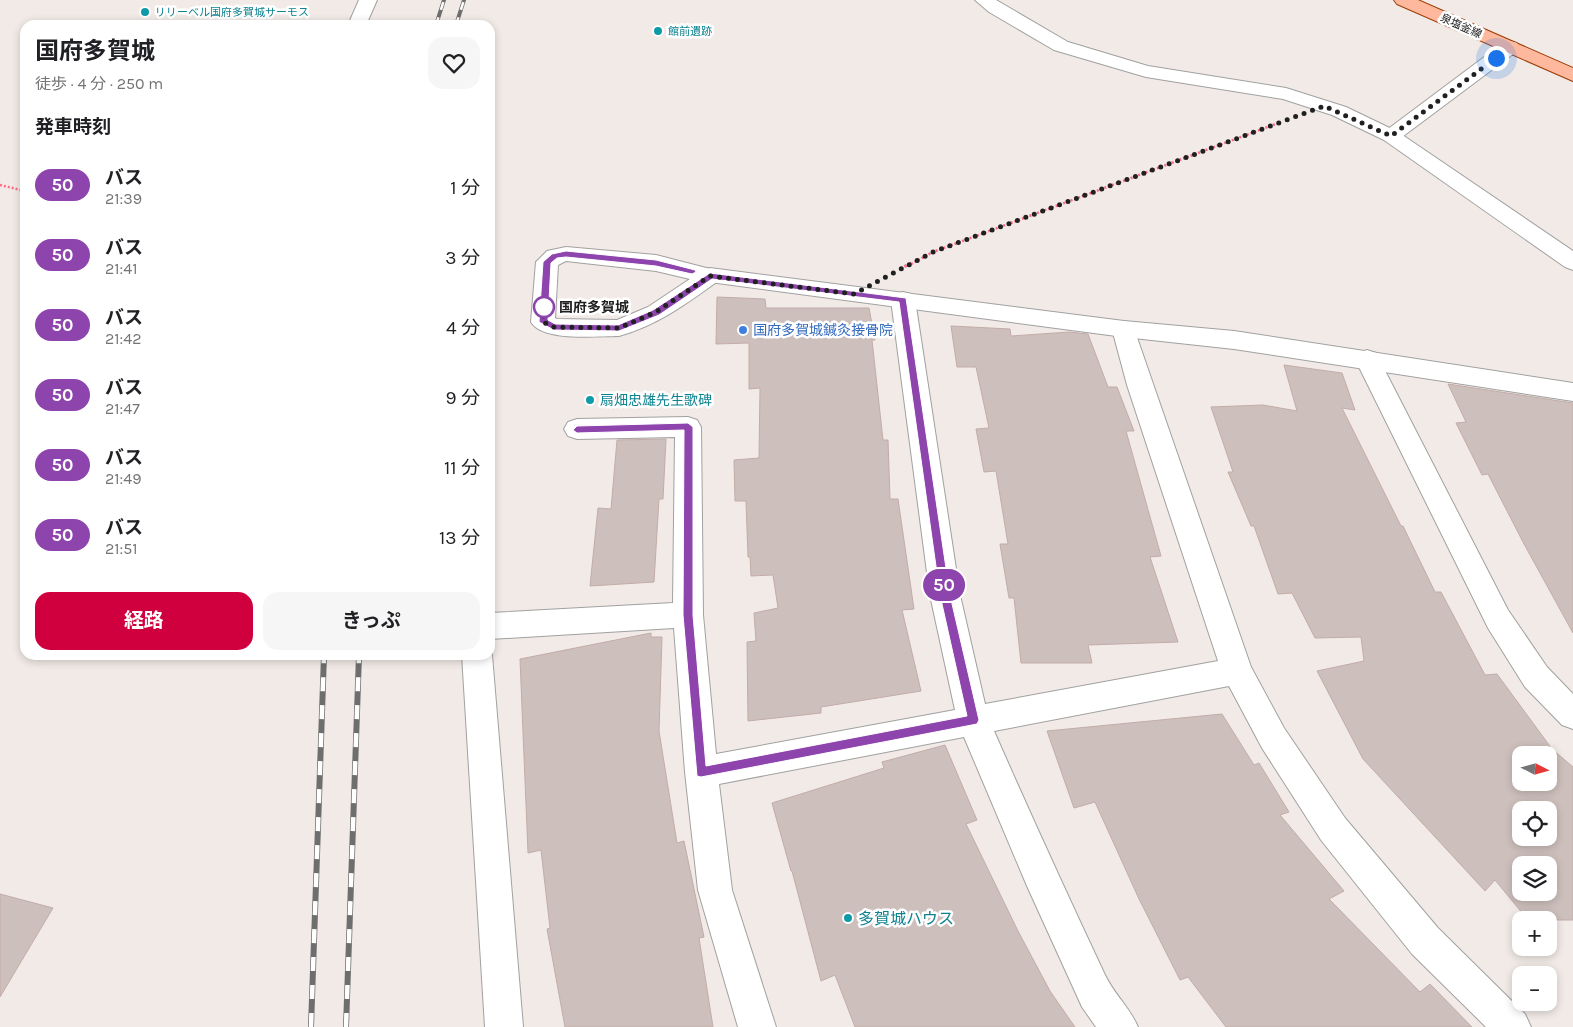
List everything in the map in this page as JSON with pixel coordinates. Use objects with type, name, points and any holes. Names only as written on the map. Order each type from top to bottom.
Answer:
[{"type":"main road","name":"泉塩釜線","points":[[1403,0],[1573,75]]},
{"type":"street","points":[[359,20],[368,0]]},
{"type":"street","points":[[984,0],[1061,46],[1146,71],[1286,94],[1324,106],[1391,136],[1573,262]]},
{"type":"street","points":[[1391,136],[1510,47]]},
{"type":"street","points":[[710,276],[656,312],[619,328],[554,327],[543,322],[547,262],[555,256],[566,254],[656,263],[710,276],[1124,329],[1234,340],[1573,392]]},
{"type":"street","points":[[903,300],[945,595],[973,720],[1039,874],[1095,994],[1119,1027]]},
{"type":"street","points":[[1124,329],[1140,385],[1237,671],[1273,738],[1332,829],[1425,941],[1512,1027]]},
{"type":"street","points":[[1366,359],[1498,619],[1536,677],[1573,716]]},
{"type":"street","points":[[577,430],[688,427],[688,615],[701,772],[715,890],[757,1027]]},
{"type":"street","points":[[495,626],[688,615]]},
{"type":"street","points":[[477,660],[504,1027]]},
{"type":"street","points":[[701,772],[1237,671]]},
{"type":"path","points":[[854,294],[933,252],[1324,106]]},
{"type":"path","points":[[0,185],[20,189]]},
{"type":"building","points":[[717,297],[765,299],[766,308],[869,308],[875,340],[872,340],[883,440],[888,440],[890,499],[898,499],[914,609],[902,610],[921,691],[821,707],[821,713],[748,721],[747,642],[756,641],[754,613],[778,608],[773,575],[751,576],[750,557],[748,557],[746,501],[735,501],[734,460],[759,458],[760,388],[749,389],[749,343],[716,344]]},
{"type":"building","points":[[951,326],[1010,329],[1011,336],[1069,332],[1088,334],[1108,387],[1117,387],[1134,431],[1126,431],[1161,556],[1150,557],[1178,642],[1088,645],[1092,663],[1021,663],[1014,598],[1009,598],[1000,544],[1008,544],[996,471],[984,472],[976,429],[989,428],[976,367],[957,367]]},
{"type":"building","points":[[1284,365],[1342,373],[1355,410],[1342,408],[1435,592],[1441,592],[1485,675],[1497,674],[1550,746],[1512,746],[1512,791],[1558,791],[1558,754],[1573,767],[1573,920],[1557,920],[1557,911],[1521,911],[1512,901],[1557,901],[1557,856],[1512,856],[1512,901],[1495,880],[1485,891],[1363,759],[1317,671],[1364,661],[1361,637],[1315,638],[1292,593],[1278,594],[1254,526],[1251,526],[1228,472],[1233,472],[1211,407],[1263,405],[1297,411]]},
{"type":"building","points":[[1448,384],[1573,403],[1573,633],[1488,474],[1482,475],[1456,423],[1466,422]]},
{"type":"building","points":[[666,439],[663,499],[659,499],[654,582],[590,586],[598,508],[611,509],[617,440]]},
{"type":"building","points":[[651,633],[651,637],[662,637],[659,731],[677,843],[684,841],[704,937],[699,938],[713,1027],[565,1027],[547,929],[550,928],[541,850],[528,853],[520,659]]},
{"type":"building","points":[[1222,714],[1254,765],[1259,763],[1289,812],[1280,815],[1344,891],[1329,899],[1420,992],[1430,984],[1472,1027],[1226,1027],[1188,977],[1180,980],[1139,899],[1095,802],[1074,808],[1047,731]]},
{"type":"building","points":[[945,745],[977,820],[966,824],[1018,931],[1050,991],[1075,1027],[855,1027],[835,975],[821,981],[772,803],[884,768],[882,762]]},
{"type":"building","points":[[0,894],[53,908],[0,997]]},
{"type":"railway","points":[[438,20],[444,0]]},
{"type":"railway","points":[[458,20],[464,0]]},
{"type":"railway","points":[[311,1027],[324,660]]},
{"type":"railway","points":[[346,1027],[359,660]]},
{"type":"bus line","name":"50","points":[[577,430],[688,427],[688,615],[701,772],[973,720],[945,595],[903,300],[710,276],[656,312],[619,328],[554,327],[543,322],[547,262],[555,256],[566,254],[656,263],[692,272]]},
{"type":"place","name":"リリーベル国府多賀城サーモス","points":[[145,12]]},
{"type":"place","name":"館前遺跡","points":[[658,31]]},
{"type":"place","name":"国府多賀城","points":[[544,307]]},
{"type":"place","name":"国府多賀城鍼灸接骨院","points":[[743,330]]},
{"type":"place","name":"扇畑忠雄先生歌碑","points":[[590,400]]},
{"type":"place","name":"多賀城ハウス","points":[[848,918]]},
{"type":"route","points":[[544,307],[543,322],[554,327],[619,328],[656,312],[710,276],[854,294],[933,252],[1324,106],[1339,111],[1391,136],[1496,58]]}]
